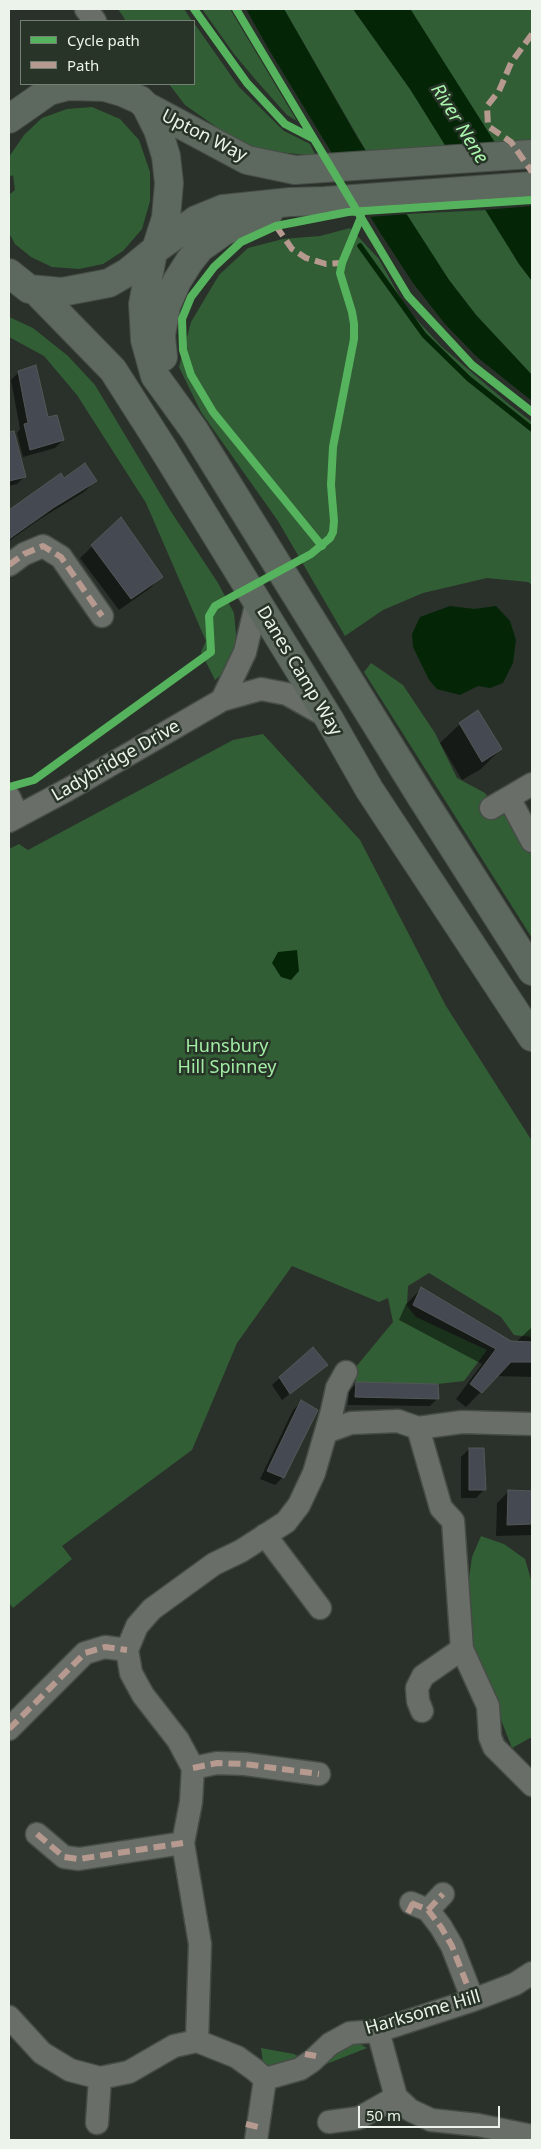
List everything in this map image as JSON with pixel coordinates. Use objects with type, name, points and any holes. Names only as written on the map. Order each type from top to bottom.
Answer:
[{"type":"highway","name":"Upton Way","points":[[9,119],[49,92],[68,86],[104,87],[139,96],[247,160],[295,170],[532,154]]},
{"type":"highway","name":"Danes Camp Way","points":[[139,96],[158,130],[166,156],[169,183],[166,218],[155,251],[143,304],[145,340],[155,376],[174,400],[532,971]]},
{"type":"highway","points":[[21,284],[62,292],[109,283],[128,272],[196,220],[223,209],[290,202],[532,186]]},
{"type":"highway","points":[[174,400],[164,363],[161,334],[166,306],[177,281],[200,248],[224,232],[290,202]]},
{"type":"highway","name":"Danes Camp Way","points":[[21,284],[113,370],[328,717],[369,789],[532,1037]]},
{"type":"street","points":[[86,9],[94,20]]},
{"type":"street","points":[[9,565],[24,554],[43,546],[61,557],[102,616]]},
{"type":"street","points":[[222,700],[244,652],[257,601]]},
{"type":"street","name":"Ladybridge Drive","points":[[12,811],[67,790],[222,700],[261,689],[287,694],[328,717]]},
{"type":"street","points":[[532,784],[500,803],[532,841]]},
{"type":"street","points":[[197,2041],[200,1944],[182,1843],[191,1802],[193,1768],[178,1740],[143,1695],[131,1673],[127,1650],[137,1626],[152,1609],[214,1564],[241,1551],[286,1522],[299,1504],[314,1473],[337,1388],[346,1372]]},
{"type":"street","points":[[326,1432],[351,1423],[398,1421],[418,1428],[462,1422],[532,1424]]},
{"type":"street","points":[[418,1428],[441,1508],[453,1521],[462,1649],[488,1706],[490,1737],[494,1747],[532,1784]]},
{"type":"street","points":[[265,1535],[320,1608]]},
{"type":"street","points":[[9,1729],[85,1653],[105,1647],[127,1650]]},
{"type":"street","points":[[422,1712],[418,1701],[417,1688],[423,1676],[462,1649]]},
{"type":"street","points":[[193,1768],[217,1764],[246,1764],[319,1774]]},
{"type":"street","points":[[37,1834],[64,1857],[79,1859],[182,1843]]},
{"type":"street","points":[[428,1902],[452,1946],[473,2000]]},
{"type":"street","name":"Harksome Hill","points":[[265,2079],[300,2069],[340,2038],[350,2033],[378,2031],[473,2000],[515,1984],[532,1973]]},
{"type":"street","points":[[9,2017],[42,2053],[70,2070],[100,2078],[129,2072],[174,2046],[197,2041],[237,2057],[265,2079],[256,2140]]},
{"type":"street","points":[[378,2031],[396,2096],[410,2110],[431,2120],[524,2134]]},
{"type":"street","points":[[97,2123],[100,2078]]},
{"type":"street","points":[[329,2122],[359,2118],[396,2096]]},
{"type":"green space","points":[[118,9],[184,9],[191,20],[125,20]]},
{"type":"green space","points":[[202,9],[230,9],[297,121],[287,115],[255,79],[234,54]]},
{"type":"green space","points":[[284,9],[353,9],[410,89],[447,146],[366,151]]},
{"type":"green space","points":[[386,9],[532,9],[532,141],[471,144]]},
{"type":"green space","points":[[195,24],[239,87],[284,131],[310,144],[316,156],[259,150],[225,133],[185,105],[170,85],[195,85]]},
{"type":"green space","points":[[92,107],[120,119],[139,140],[150,172],[150,201],[142,229],[123,251],[103,264],[79,269],[52,267],[31,257],[15,244],[9,233],[9,195],[15,190],[13,175],[9,177],[9,157],[24,135],[42,118],[67,109]]},
{"type":"green space","points":[[487,210],[519,264],[532,281],[532,375],[476,315],[449,280],[406,214]]},
{"type":"green space","points":[[350,228],[379,259],[406,308],[441,346],[532,422],[532,585],[528,582],[487,578],[423,593],[383,610],[345,636],[278,521],[201,412],[179,367],[191,322],[219,275],[248,248],[283,239],[320,236]]},
{"type":"green space","points":[[9,317],[33,328],[68,356],[95,385],[170,510],[218,583],[234,613],[236,634],[235,648],[227,670],[215,680],[201,652],[206,641],[146,503],[77,395],[44,356],[9,337]]},
{"type":"green space","points":[[371,663],[403,685],[435,733],[457,778],[485,793],[499,812],[506,810],[532,854],[532,938],[364,672]]},
{"type":"green space","name":"Hunsbury Hill Spinney","points":[[263,734],[360,840],[446,1006],[532,1141],[532,1337],[514,1335],[501,1317],[429,1273],[408,1286],[407,1306],[416,1317],[487,1350],[464,1381],[438,1384],[356,1382],[355,1368],[393,1322],[388,1298],[379,1302],[292,1266],[237,1343],[192,1450],[62,1546],[72,1559],[13,1608],[9,1603],[9,849],[19,844],[28,850],[233,740]]},
{"type":"green space","points":[[481,1536],[504,1544],[525,1559],[532,1583],[532,1737],[512,1748],[472,1645],[467,1592],[472,1557]]},
{"type":"green space","points":[[353,2043],[367,2048],[324,2065],[328,2057]]},
{"type":"green space","points":[[261,2048],[294,2054],[302,2058],[281,2066],[268,2065],[263,2063]]},
{"type":"water","points":[[246,9],[284,9],[357,137],[449,280],[476,315],[532,375],[532,401],[477,357],[445,324],[413,283],[381,234]]},
{"type":"water","name":"River Nene","points":[[353,9],[411,10],[532,201],[532,281],[519,264],[410,89]]},
{"type":"water","points":[[450,606],[474,609],[496,606],[510,621],[516,640],[513,663],[503,683],[490,688],[478,686],[460,695],[437,689],[429,680],[413,647],[412,634],[420,617]]},
{"type":"water","points":[[297,950],[299,971],[291,980],[281,977],[272,963],[278,952]]},
{"type":"pier","points":[[497,143],[532,197],[532,206],[484,210],[444,146]]},
{"type":"pier","points":[[369,151],[409,214],[368,217],[331,156]]},
{"type":"building","points":[[36,365],[48,417],[57,415],[64,440],[30,450],[24,424],[28,423],[18,371]]},
{"type":"building","points":[[14,431],[26,477],[9,481],[9,432]]},
{"type":"building","points":[[85,463],[97,481],[53,508],[9,539],[9,510],[61,473],[64,478]]},
{"type":"building","points":[[121,517],[163,577],[131,599],[91,545]]},
{"type":"building","points":[[478,710],[502,749],[482,762],[459,723]]},
{"type":"building","points":[[421,1287],[511,1341],[532,1342],[532,1362],[511,1362],[482,1393],[470,1384],[496,1349],[413,1305]]},
{"type":"building","points":[[313,1347],[328,1365],[290,1394],[279,1377]]},
{"type":"building","points":[[356,1382],[438,1384],[439,1399],[355,1397]]},
{"type":"building","points":[[301,1400],[318,1410],[284,1478],[267,1471]]},
{"type":"building","points":[[469,1448],[484,1448],[486,1490],[469,1490]]},
{"type":"building","points":[[508,1490],[532,1491],[532,1524],[507,1525]]},
{"type":"waterway","points":[[360,246],[424,335],[469,379],[532,429]]},
{"type":"marked path","points":[[532,34],[511,63],[499,91],[487,106],[488,126],[511,142],[532,172]]},
{"type":"marked path","points":[[276,226],[292,249],[306,258],[326,264],[342,263]]},
{"type":"marked path","points":[[9,565],[24,554],[43,546],[61,557],[102,616]]},
{"type":"marked path","points":[[9,1729],[85,1653],[105,1647],[127,1650]]},
{"type":"marked path","points":[[193,1768],[217,1763],[245,1764],[319,1774]]},
{"type":"marked path","points":[[37,1834],[64,1857],[79,1859],[183,1843]]},
{"type":"marked path","points":[[428,1910],[443,1894]]},
{"type":"marked path","points":[[411,1903],[428,1910],[441,1927],[452,1946],[473,2000]]},
{"type":"marked path","points":[[408,1913],[413,1903]]},
{"type":"marked path","points":[[305,2054],[316,2056]]},
{"type":"marked path","points":[[246,2124],[258,2127]]},
{"type":"cycle path","points":[[194,9],[247,83],[285,124],[312,138]]},
{"type":"cycle path","points":[[236,9],[408,296],[472,365],[532,412]]},
{"type":"cycle path","points":[[322,546],[213,412],[191,375],[183,350],[182,319],[191,297],[214,267],[241,242],[276,226],[348,212],[532,200]]},
{"type":"cycle path","points":[[9,787],[34,780],[211,652],[209,616],[215,606],[311,554],[330,538],[333,532],[334,521],[331,485],[333,447],[354,339],[352,312],[340,273],[342,263],[361,217]]}]
